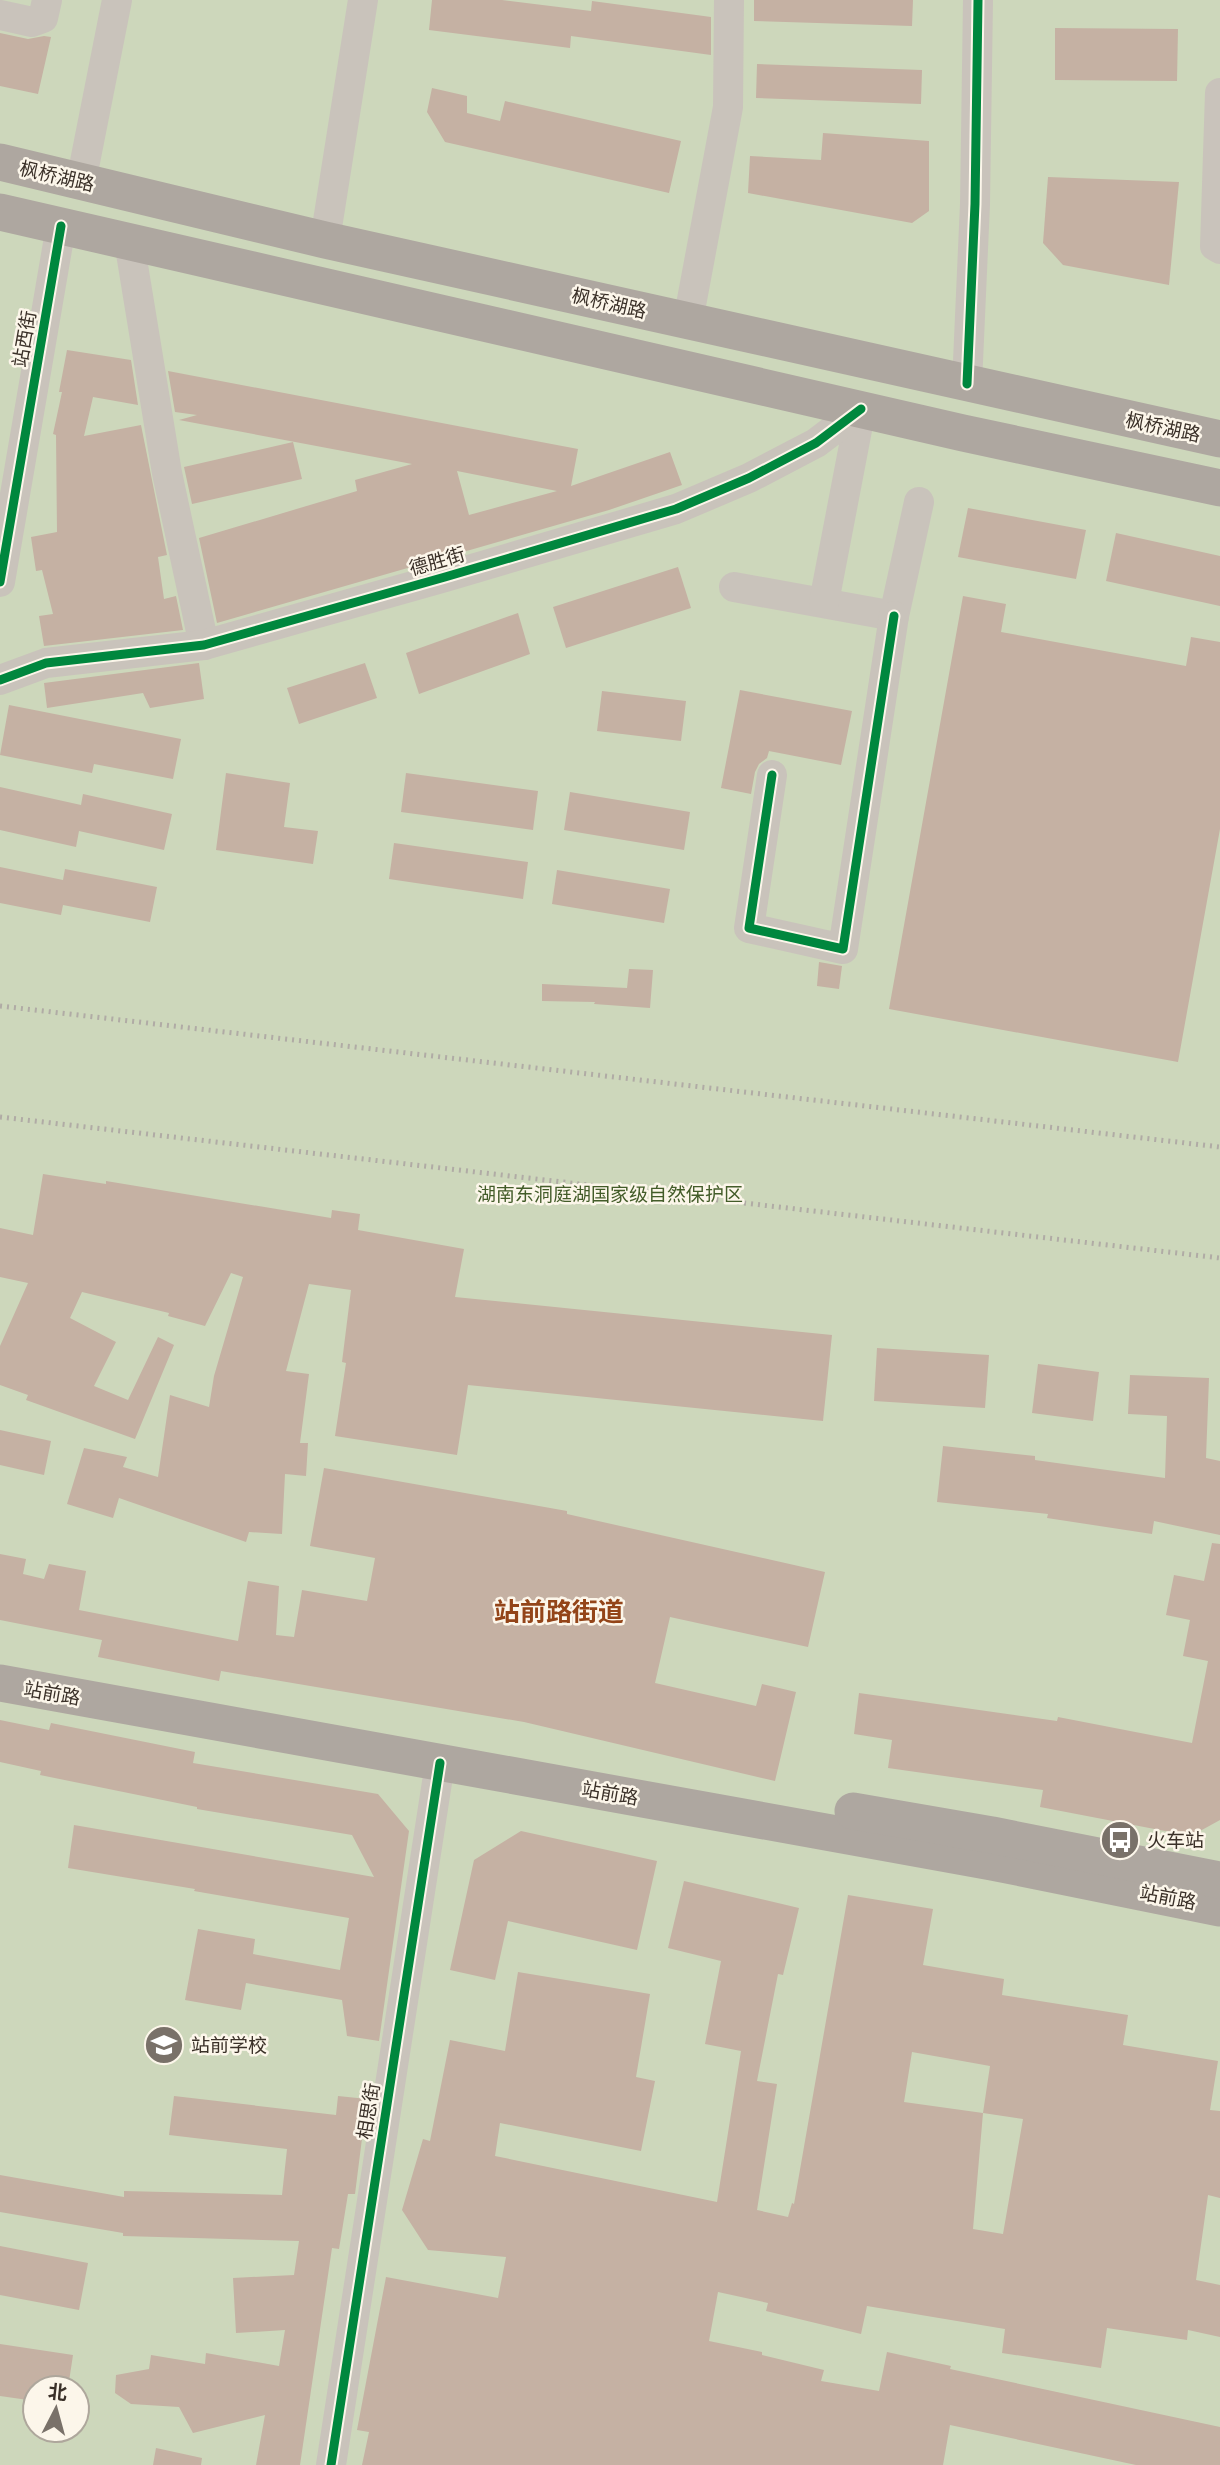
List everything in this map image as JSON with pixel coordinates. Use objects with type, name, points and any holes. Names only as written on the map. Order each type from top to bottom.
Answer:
[{"type":"main road","name":"枫桥湖路","points":[[0,162],[325,240],[1220,439]]},
{"type":"main road","points":[[0,212],[861,409],[1220,488]]},
{"type":"main road","name":"站前路","points":[[0,1659],[992,1835],[1220,1881]]},
{"type":"main road","name":"站前路","points":[[0,1683],[992,1862],[1220,1908]]},
{"type":"street","points":[[0,15],[32,22],[43,18],[47,0]]},
{"type":"street","points":[[81,182],[117,0]]},
{"type":"street","points":[[325,240],[363,0]]},
{"type":"street","points":[[688,321],[728,107],[729,0]]},
{"type":"street","points":[[967,384],[975,204],[978,0]]},
{"type":"street","points":[[1220,93],[1216,246],[1220,249]]},
{"type":"street","name":"站西街","points":[[0,582],[61,226]]},
{"type":"street","points":[[129,242],[167,473],[204,645]]},
{"type":"street","points":[[824,602],[861,409]]},
{"type":"street","name":"德胜街","points":[[0,680],[46,663],[204,645],[445,578],[676,509],[749,478],[816,443],[861,409]]},
{"type":"street","points":[[772,775],[749,928],[843,949],[894,616],[919,502]]},
{"type":"street","points":[[734,587],[894,616]]},
{"type":"street","name":"相思街","points":[[331,2465],[440,1763]]},
{"type":"green space","name":"湖南东洞庭湖国家级自然保护区","points":[[0,0],[1220,0],[1220,2465],[0,2465]]},
{"type":"building","points":[[432,0],[502,0],[591,11],[592,1],[711,17],[711,55],[571,36],[570,48],[429,30]]},
{"type":"building","points":[[754,0],[913,0],[912,26],[754,21]]},
{"type":"building","points":[[1055,28],[1178,29],[1177,81],[1055,80]]},
{"type":"building","points":[[0,33],[28,39],[51,37],[38,94],[0,86]]},
{"type":"building","points":[[757,64],[922,70],[921,104],[756,98]]},
{"type":"building","points":[[432,88],[467,96],[467,113],[500,121],[505,101],[681,141],[669,193],[445,142],[427,112]]},
{"type":"building","points":[[823,133],[929,141],[929,211],[912,223],[748,193],[750,156],[821,160]]},
{"type":"building","points":[[1048,177],[1179,182],[1169,285],[1063,265],[1043,243]]},
{"type":"building","points":[[67,350],[131,360],[138,405],[93,397],[84,436],[141,425],[167,555],[158,557],[164,599],[176,596],[183,630],[44,646],[39,616],[53,614],[42,570],[36,571],[31,537],[57,532],[56,435],[53,434]]},
{"type":"building","points":[[168,371],[578,449],[571,486],[670,452],[682,485],[609,510],[217,623],[199,538],[357,491],[355,480],[412,464],[179,420],[197,415],[175,412]],"holes":[[[457,471],[557,491],[469,515]]]},
{"type":"building","points":[[293,442],[302,479],[192,504],[184,467]]},
{"type":"building","points":[[968,508],[1086,530],[1076,579],[958,557]]},
{"type":"building","points":[[1116,533],[1220,556],[1220,606],[1106,581]]},
{"type":"building","points":[[678,567],[691,608],[566,648],[553,607]]},
{"type":"building","points":[[963,596],[1006,604],[1001,632],[1186,666],[1191,637],[1220,642],[1220,829],[1178,1062],[889,1009]]},
{"type":"building","points":[[518,613],[530,654],[419,694],[406,653]]},
{"type":"building","points":[[199,663],[204,699],[150,708],[143,693],[47,708],[44,683]]},
{"type":"building","points":[[365,663],[377,698],[299,724],[287,688]]},
{"type":"building","points":[[740,690],[852,711],[841,765],[769,751],[767,758],[759,764],[755,772],[751,794],[721,788]]},
{"type":"building","points":[[602,691],[686,701],[681,741],[597,731]]},
{"type":"building","points":[[9,705],[181,739],[173,779],[94,764],[92,773],[0,755]]},
{"type":"building","points":[[226,773],[290,783],[284,827],[318,831],[313,864],[216,850]]},
{"type":"building","points":[[406,773],[538,791],[533,830],[401,812]]},
{"type":"building","points":[[0,787],[81,805],[83,794],[172,814],[164,850],[79,831],[76,847],[0,830]]},
{"type":"building","points":[[570,792],[690,812],[684,850],[564,830]]},
{"type":"building","points":[[394,843],[528,862],[523,899],[389,879]]},
{"type":"building","points":[[0,867],[63,880],[65,869],[157,887],[150,922],[63,905],[61,915],[0,903]]},
{"type":"building","points":[[557,870],[670,889],[664,923],[552,904]]},
{"type":"building","points":[[819,962],[842,966],[839,989],[817,986]]},
{"type":"building","points":[[629,969],[653,970],[650,1008],[594,1004],[595,1002],[542,1001],[542,984],[627,988]]},
{"type":"building","points":[[43,1174],[106,1184],[106,1181],[331,1218],[332,1210],[360,1214],[358,1230],[464,1249],[455,1297],[832,1335],[823,1421],[468,1385],[457,1455],[335,1436],[346,1363],[342,1362],[351,1290],[309,1284],[286,1371],[309,1374],[300,1443],[308,1443],[306,1476],[285,1474],[282,1534],[249,1532],[246,1542],[119,1498],[113,1518],[67,1504],[84,1448],[127,1457],[123,1467],[158,1477],[170,1395],[209,1407],[214,1376],[243,1277],[231,1273],[205,1326],[168,1316],[169,1313],[82,1292],[70,1318],[116,1342],[94,1386],[128,1400],[158,1337],[174,1345],[135,1439],[26,1400],[28,1395],[0,1385],[0,1346],[28,1283],[0,1277],[0,1228],[33,1235]]},
{"type":"building","points":[[877,1348],[989,1355],[985,1408],[874,1401]]},
{"type":"building","points":[[1038,1364],[1099,1372],[1093,1421],[1032,1413]]},
{"type":"building","points":[[1130,1375],[1209,1378],[1206,1458],[1220,1461],[1220,1535],[1154,1521],[1152,1534],[1047,1518],[1048,1514],[937,1502],[943,1446],[1035,1456],[1035,1460],[1165,1478],[1167,1416],[1128,1414]]},
{"type":"building","points":[[0,1430],[51,1441],[44,1475],[0,1465]]},
{"type":"building","points":[[324,1468],[567,1511],[567,1514],[825,1572],[808,1647],[670,1617],[655,1683],[756,1706],[762,1684],[796,1692],[775,1781],[524,1722],[221,1671],[219,1681],[98,1657],[102,1640],[0,1620],[0,1554],[26,1559],[23,1574],[44,1579],[49,1564],[86,1571],[79,1610],[238,1641],[248,1581],[279,1586],[276,1635],[294,1637],[302,1590],[367,1601],[375,1558],[310,1546]]},
{"type":"building","points":[[1212,1543],[1220,1544],[1220,1820],[1191,1836],[1040,1807],[1043,1790],[888,1768],[892,1740],[854,1734],[859,1693],[1057,1721],[1058,1717],[1192,1743],[1208,1661],[1183,1656],[1190,1620],[1166,1615],[1174,1575],[1204,1581]]},
{"type":"building","points":[[0,1720],[49,1730],[51,1723],[195,1752],[193,1763],[378,1794],[409,1831],[379,2041],[347,2036],[342,2000],[246,1983],[241,2010],[185,2000],[198,1929],[255,1939],[253,1954],[340,1970],[349,1918],[68,1868],[74,1825],[374,1877],[352,1835],[197,1809],[40,1775],[41,1771],[0,1762]]},
{"type":"building","points":[[521,1831],[657,1861],[637,1950],[508,1921],[495,1980],[450,1970],[474,1860]]},
{"type":"building","points":[[684,1881],[799,1908],[783,1975],[778,1974],[757,2081],[777,2084],[757,2210],[788,2217],[792,2203],[794,2204],[848,1895],[933,1909],[923,1965],[1004,1979],[1002,1995],[1128,2015],[1123,2045],[1218,2061],[1210,2110],[1220,2111],[1220,2198],[1208,2195],[1196,2280],[1220,2285],[1220,2337],[1188,2330],[1187,2340],[1107,2328],[1101,2368],[1002,2353],[1005,2329],[867,2306],[861,2334],[766,2311],[768,2303],[718,2292],[709,2341],[762,2352],[762,2355],[824,2370],[821,2381],[879,2391],[887,2352],[951,2366],[950,2369],[1220,2427],[1220,2465],[1136,2465],[950,2425],[943,2465],[362,2465],[369,2432],[357,2430],[386,2277],[498,2298],[506,2257],[428,2250],[402,2210],[423,2139],[430,2141],[450,2040],[505,2051],[518,1972],[650,1994],[636,2077],[655,2081],[641,2151],[500,2123],[495,2156],[717,2202],[741,2051],[705,2044],[721,1961],[668,1948]],"holes":[[[912,2052],[990,2066],[983,2113],[904,2102]],[[983,2113],[1023,2119],[1003,2234],[973,2229]]]},
{"type":"building","points":[[174,2096],[336,2115],[338,2096],[367,2099],[355,2194],[348,2194],[339,2249],[332,2248],[300,2465],[256,2465],[265,2415],[193,2433],[179,2407],[131,2404],[115,2393],[116,2375],[149,2369],[151,2355],[205,2364],[206,2353],[279,2366],[285,2330],[236,2333],[233,2278],[294,2275],[299,2241],[123,2236],[123,2233],[0,2212],[0,2175],[124,2197],[124,2191],[282,2195],[287,2149],[169,2135]]},
{"type":"building","points":[[0,2246],[88,2263],[79,2310],[0,2295]]},
{"type":"building","points":[[0,2344],[73,2355],[70,2374],[21,2374],[21,2399],[0,2396]]},
{"type":"building","points":[[156,2448],[202,2458],[201,2465],[153,2465]]},
{"type":"railway","points":[[0,1006],[1220,1147]]},
{"type":"railway","points":[[0,1117],[1220,1258]]},
{"type":"cycle path","points":[[967,384],[975,204],[978,0]]},
{"type":"cycle path","points":[[0,582],[61,226]]},
{"type":"cycle path","points":[[0,680],[46,663],[204,645],[676,509],[749,478],[816,443],[861,409]]},
{"type":"cycle path","points":[[772,775],[749,928],[843,949],[894,616]]},
{"type":"cycle path","points":[[331,2465],[440,1763]]},
{"type":"place","name":"火车站","points":[[1120,1840]]},
{"type":"place","name":"站前学校","points":[[164,2045]]},
{"type":"district","name":"站前路街道","points":[[559,1611]]}]
